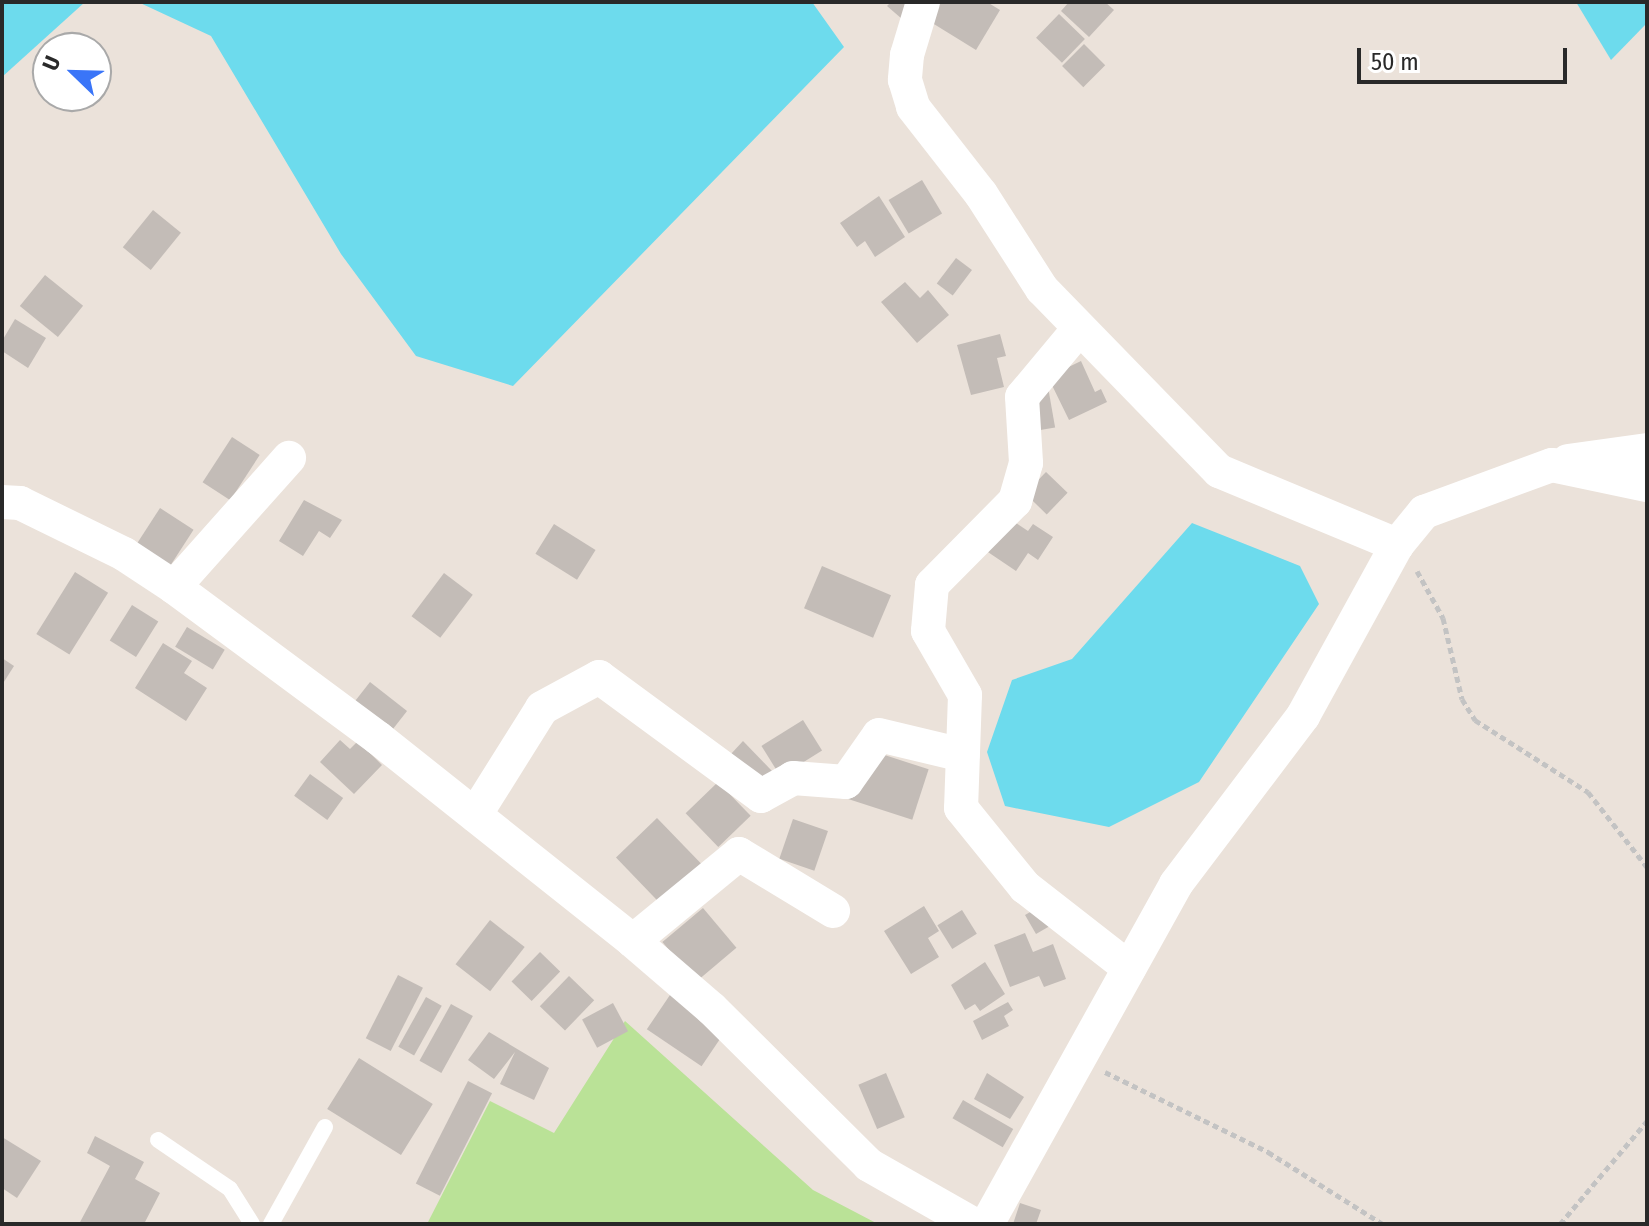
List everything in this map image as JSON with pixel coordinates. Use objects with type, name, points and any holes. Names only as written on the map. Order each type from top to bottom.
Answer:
[{"type":"street","points":[[923,2],[907,55],[905,80],[913,107],[981,194],[1042,289],[1078,330],[1115,359],[1219,471],[1397,545]]},
{"type":"street","points":[[1078,330],[1022,397],[1026,463],[1015,501],[932,585],[928,631],[965,695],[961,808],[1025,887],[1129,968]]},
{"type":"street","points":[[987,1224],[1183,874],[1303,716],[1397,545],[1424,512],[1552,465],[1647,450]]},
{"type":"street","points":[[174,587],[289,458]]},
{"type":"street","points":[[1552,465],[1647,485]]},
{"type":"street","points":[[2,502],[20,503],[98,541],[174,587],[475,815],[633,941],[712,1009],[869,1165],[973,1224]]},
{"type":"street","points":[[475,815],[542,708],[599,677],[761,796],[793,778],[846,782],[879,735],[963,755]]},
{"type":"street","points":[[633,941],[739,854],[833,911]]},
{"type":"lane","points":[[271,1224],[325,1127]]},
{"type":"lane","points":[[158,1140],[230,1189],[252,1224]]},
{"type":"path","points":[[1397,545],[1426,583],[1443,618],[1462,699],[1475,720],[1588,792],[1647,867]]},
{"type":"path","points":[[1079,1059],[1268,1152],[1383,1224]]},
{"type":"path","points":[[1560,1224],[1647,1121]]},
{"type":"green space","points":[[625,1021],[813,1190],[878,1224],[427,1224],[490,1101],[554,1133]]},
{"type":"water","points":[[2,2],[85,2],[52,32],[32,32],[32,50],[2,77]]},
{"type":"water","points":[[138,2],[812,2],[844,47],[513,386],[416,356],[341,254],[211,36]]},
{"type":"water","points":[[1576,2],[1647,2],[1647,23],[1611,60]]},
{"type":"water","points":[[1192,523],[1300,566],[1319,604],[1199,782],[1109,827],[1005,806],[987,752],[1012,680],[1072,659]]},
{"type":"building","points":[[891,2],[915,2],[902,19],[887,6]]},
{"type":"building","points":[[941,2],[987,2],[1000,10],[976,50],[929,21]]},
{"type":"building","points":[[1069,2],[1105,2],[1114,10],[1089,37],[1061,11]]},
{"type":"building","points":[[1059,14],[1085,39],[1062,63],[1036,38]]},
{"type":"building","points":[[1084,44],[1105,65],[1083,87],[1062,66]]},
{"type":"building","points":[[922,180],[942,213],[909,234],[889,200]]},
{"type":"building","points":[[879,196],[905,237],[875,257],[865,241],[857,247],[840,223]]},
{"type":"building","points":[[153,210],[181,233],[151,270],[123,247]]},
{"type":"building","points":[[956,258],[972,270],[953,296],[937,284]]},
{"type":"building","points":[[45,275],[83,306],[58,337],[20,306]]},
{"type":"building","points":[[905,282],[920,298],[928,290],[949,315],[917,343],[881,302]]},
{"type":"building","points":[[15,319],[46,338],[28,368],[2,351],[2,341]]},
{"type":"building","points":[[1000,334],[1006,356],[997,358],[1004,387],[971,395],[957,345]]},
{"type":"building","points":[[1081,361],[1095,392],[1101,389],[1107,402],[1069,420],[1048,377]]},
{"type":"building","points":[[1048,387],[1055,427],[1026,433],[1018,392]]},
{"type":"building","points":[[232,437],[260,455],[230,500],[203,482]]},
{"type":"building","points":[[1046,472],[1068,493],[1047,514],[1025,494]]},
{"type":"building","points":[[304,500],[342,520],[330,538],[319,531],[303,556],[279,541]]},
{"type":"building","points":[[160,508],[194,530],[170,567],[136,545]]},
{"type":"building","points":[[998,511],[1028,531],[1033,524],[1053,537],[1038,560],[1028,553],[1016,571],[976,544]]},
{"type":"building","points":[[554,524],[596,550],[577,580],[535,554]]},
{"type":"building","points":[[822,566],[891,595],[873,638],[804,608]]},
{"type":"building","points":[[75,572],[108,593],[69,655],[36,634]]},
{"type":"building","points":[[444,573],[473,595],[440,638],[412,616]]},
{"type":"building","points":[[132,605],[158,621],[136,657],[110,641]]},
{"type":"building","points":[[187,627],[225,650],[213,669],[175,647]]},
{"type":"building","points":[[163,643],[192,661],[184,673],[207,688],[186,721],[135,688]]},
{"type":"building","points":[[2,658],[14,666],[2,685]]},
{"type":"building","points":[[370,682],[407,711],[387,737],[350,708]]},
{"type":"building","points":[[803,720],[822,751],[781,776],[761,746]]},
{"type":"building","points":[[340,740],[350,749],[358,741],[382,765],[354,794],[320,762]]},
{"type":"building","points":[[743,741],[773,772],[757,790],[718,768]]},
{"type":"building","points":[[863,748],[929,769],[912,820],[847,798]]},
{"type":"building","points":[[310,774],[343,798],[327,820],[294,796]]},
{"type":"building","points":[[718,782],[751,816],[718,847],[686,813]]},
{"type":"building","points":[[657,818],[701,864],[660,904],[616,858]]},
{"type":"building","points":[[793,819],[828,831],[814,871],[779,859]]},
{"type":"building","points":[[1051,900],[1062,919],[1036,934],[1025,915]]},
{"type":"building","points":[[924,906],[939,931],[928,938],[939,957],[911,974],[884,931]]},
{"type":"building","points":[[703,908],[736,948],[696,982],[662,942]]},
{"type":"building","points":[[962,910],[977,934],[952,949],[937,925]]},
{"type":"building","points":[[490,920],[525,947],[490,991],[456,964]]},
{"type":"building","points":[[1025,933],[1033,952],[1053,944],[1066,979],[1044,987],[1039,976],[1010,987],[994,945]]},
{"type":"building","points":[[540,952],[560,971],[532,1001],[512,981]]},
{"type":"building","points":[[985,962],[1005,994],[980,1011],[975,1004],[965,1010],[951,985]]},
{"type":"building","points":[[398,975],[423,988],[391,1051],[366,1038]]},
{"type":"building","points":[[569,976],[594,1000],[565,1031],[540,1006]]},
{"type":"building","points":[[672,992],[727,1029],[702,1066],[647,1029]]},
{"type":"building","points":[[426,997],[442,1006],[414,1056],[398,1047]]},
{"type":"building","points":[[1008,1002],[1013,1010],[1004,1016],[1009,1026],[982,1040],[973,1021]]},
{"type":"building","points":[[613,1003],[628,1031],[597,1048],[582,1019]]},
{"type":"building","points":[[451,1004],[473,1016],[441,1073],[419,1061]]},
{"type":"building","points":[[489,1032],[549,1068],[534,1100],[500,1084],[515,1052],[494,1079],[468,1060]]},
{"type":"building","points":[[359,1058],[433,1104],[401,1155],[327,1109]]},
{"type":"building","points":[[886,1073],[905,1117],[877,1129],[858,1085]]},
{"type":"building","points":[[987,1073],[1024,1097],[1010,1119],[974,1099]]},
{"type":"building","points":[[468,1081],[492,1093],[440,1196],[416,1183]]},
{"type":"building","points":[[963,1100],[1013,1129],[1003,1147],[952,1118]]},
{"type":"building","points":[[95,1136],[144,1162],[135,1179],[160,1193],[144,1224],[79,1224],[110,1166],[87,1153]]},
{"type":"building","points":[[2,1137],[41,1161],[17,1198],[2,1188]]},
{"type":"building","points":[[1020,1203],[1041,1210],[1036,1224],[1013,1224]]}]
